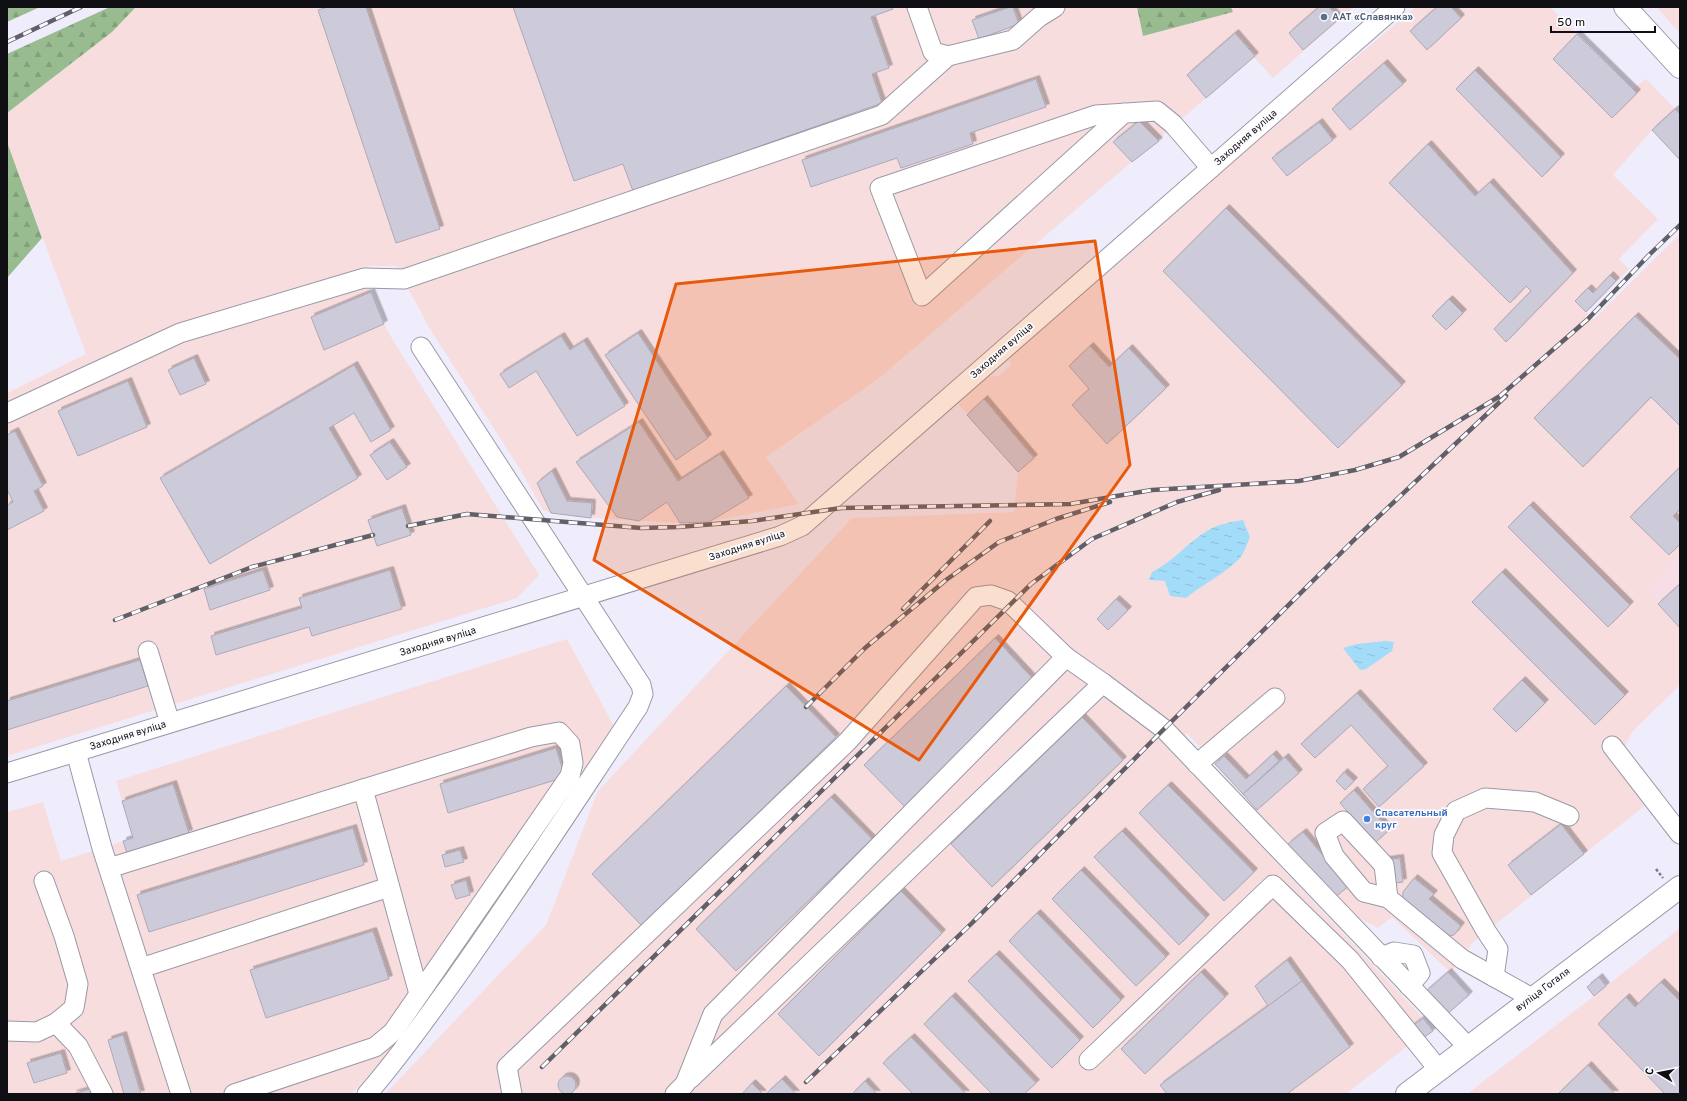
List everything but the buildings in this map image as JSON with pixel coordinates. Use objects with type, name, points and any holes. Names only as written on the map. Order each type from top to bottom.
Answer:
[{"type":"main road","points":[[1625,7],[1680,67]]},
{"type":"main road","name":"вуліца Гогаля","points":[[1407,1094],[1680,887]]},
{"type":"street","points":[[918,7],[933,52],[948,56]]},
{"type":"street","points":[[7,413],[180,333],[364,278],[404,279],[882,115],[948,56],[1013,40],[1039,17],[1055,7]]},
{"type":"street","name":"Заходняя вуліца","points":[[7,772],[584,598],[780,536],[802,526],[1211,168],[1383,11]]},
{"type":"street","points":[[1124,113],[922,296],[880,188],[1096,115],[1124,113],[1157,111],[1173,124],[1211,168]]},
{"type":"street","points":[[367,1094],[380,1080],[483,940],[638,707],[643,694],[640,686],[584,598],[421,348]]},
{"type":"street","points":[[512,1094],[507,1067],[847,742],[976,597],[991,595],[1008,601],[1066,657],[1164,729],[1468,1048]]},
{"type":"street","points":[[148,651],[170,723]]},
{"type":"street","points":[[680,1089],[713,1014],[1066,657]]},
{"type":"street","points":[[680,1089],[1103,683]]},
{"type":"street","points":[[1197,764],[1275,698]]},
{"type":"street","points":[[109,868],[531,738],[559,732],[570,744],[573,763],[570,776],[393,1032],[375,1047],[234,1094]]},
{"type":"street","points":[[1612,746],[1680,834]]},
{"type":"street","points":[[76,752],[109,868],[181,1094]]},
{"type":"street","points":[[363,789],[419,994]]},
{"type":"street","points":[[1494,977],[1498,949],[1486,931],[1442,853],[1444,835],[1456,811],[1485,798],[1535,802],[1569,816]]},
{"type":"street","points":[[7,1031],[37,1032],[56,1023],[74,1008],[78,984],[64,936],[44,881]]},
{"type":"street","points":[[1089,1060],[1273,885],[1350,960],[1439,1070]]},
{"type":"street","points":[[141,968],[390,887]]},
{"type":"street","points":[[1388,898],[1462,959],[1532,998]]},
{"type":"street","points":[[1381,957],[1394,952],[1413,955],[1420,973],[1409,986]]},
{"type":"street","points":[[56,1023],[78,1046],[103,1094]]},
{"type":"highlighted area","points":[[1095,241],[1130,465],[919,760],[594,560],[676,284]]},
{"type":"shaded area","points":[[136,7],[1137,7],[1143,36],[1233,11],[1231,7],[1354,7],[1273,78],[1254,57],[878,379],[766,457],[799,504],[709,522],[680,523],[591,518],[551,513],[543,510],[520,469],[430,329],[396,266],[369,266],[371,292],[384,324],[539,575],[517,598],[7,756],[7,393],[86,354],[7,142],[7,113],[112,32]]},
{"type":"shaded area","points":[[1416,7],[1550,7],[1632,89],[1646,79],[1675,109],[1652,130],[1613,175],[1658,219],[1619,259],[1629,269],[1586,312],[1594,319],[1680,234],[1680,552],[1646,588],[1680,628],[1680,685],[1632,732],[1623,751],[1662,791],[1473,942],[1451,973],[1392,917],[1378,928],[1349,913],[1187,733],[1172,752],[1423,1018],[1433,1031],[1420,1040],[1415,1040],[1346,1094],[385,1094],[546,925],[598,791],[852,518],[1014,512],[1018,472],[958,404],[987,376],[999,376],[1011,365],[1009,359],[1282,119]]},
{"type":"shaded area","points":[[1656,7],[1680,7],[1680,33]]},
{"type":"shaded area","points":[[1680,552],[1680,628],[1646,588]]},
{"type":"shaded area","points":[[567,639],[615,728],[459,955],[385,1057],[352,1094],[7,1094],[7,812],[43,802],[61,861],[133,838],[116,781]]},
{"type":"shaded area","points":[[1680,928],[1680,1094],[1467,1094],[1594,996]]},
{"type":"green space","points":[[7,7],[40,7],[7,22]]},
{"type":"green space","points":[[110,7],[136,7],[112,32],[7,113],[7,54]]},
{"type":"green space","points":[[1137,7],[1231,7],[1233,12],[1143,36]]},
{"type":"green space","points":[[7,142],[42,238],[7,278]]},
{"type":"water","points":[[1243,520],[1250,537],[1241,557],[1233,565],[1186,598],[1170,596],[1165,581],[1149,580],[1152,572],[1167,563],[1207,531],[1220,525]]},
{"type":"water","points":[[1386,641],[1394,642],[1392,651],[1366,669],[1360,670],[1343,648],[1357,644]]},
{"type":"railway","points":[[7,42],[81,7]]},
{"type":"railway","points":[[408,526],[467,514],[641,528],[678,527],[752,521],[841,508],[1070,504],[1152,490],[1299,481],[1355,470],[1399,457],[1500,396],[1588,319],[1680,225]]},
{"type":"railway","points":[[806,1082],[972,923],[1358,536],[1506,396]]},
{"type":"railway","points":[[542,1067],[1031,584],[1092,539],[1177,502],[1219,490]]},
{"type":"railway","points":[[806,707],[865,648],[946,580],[999,542],[1056,519],[1110,502]]},
{"type":"railway","points":[[903,609],[990,521]]},
{"type":"railway","points":[[115,620],[252,567],[373,535]]},
{"type":"place","name":"ААТ «Славянка»","points":[[1324,17]]},
{"type":"place","name":"Спасательный круг","points":[[1367,819]]}]
